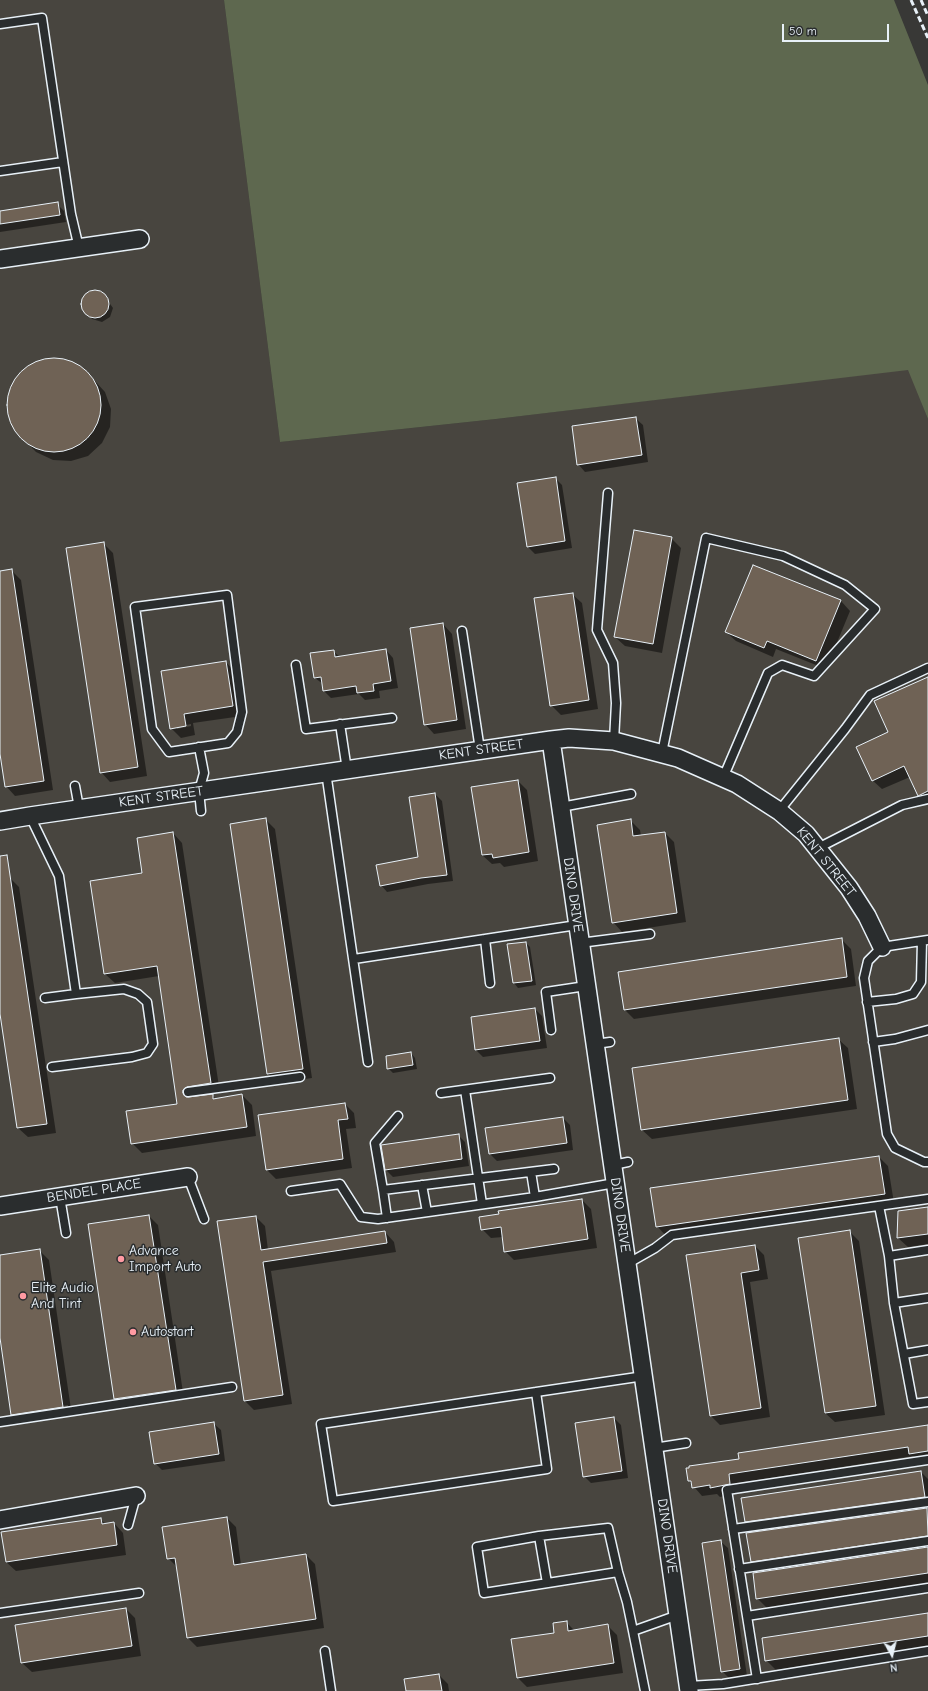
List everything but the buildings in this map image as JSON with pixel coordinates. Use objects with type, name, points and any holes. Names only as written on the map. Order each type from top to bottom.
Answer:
[{"type":"street","points":[[0,259],[140,239]]},
{"type":"street","name":"KENT STREET","points":[[0,821],[79,808],[551,740],[569,738],[614,741],[678,758],[752,793],[779,811],[806,834],[849,888],[867,916],[882,947]]},
{"type":"street","name":"DINO DRIVE","points":[[551,740],[586,986],[603,1043],[621,1164],[616,1183],[689,1688]]},
{"type":"street","name":"BENDEL PLACE","points":[[0,1206],[188,1177]]},
{"type":"street","points":[[0,1520],[136,1496]]},
{"type":"lane","points":[[0,24],[42,18],[71,214],[79,248]]},
{"type":"lane","points":[[0,171],[64,162]]},
{"type":"lane","points":[[608,494],[598,630],[613,663],[616,703],[614,741]]},
{"type":"lane","points":[[662,753],[706,538],[783,556],[845,585],[875,608],[814,676],[782,665],[768,673],[723,778]]},
{"type":"lane","points":[[227,595],[242,712],[237,732],[228,743],[199,747],[169,752],[152,729],[135,607],[227,595]]},
{"type":"lane","points":[[462,631],[480,750]]},
{"type":"lane","points":[[296,665],[306,729],[392,718]]},
{"type":"lane","points":[[779,811],[845,729],[870,695],[928,668]]},
{"type":"lane","points":[[340,724],[347,770]]},
{"type":"lane","points":[[199,747],[204,773],[198,791],[201,811]]},
{"type":"lane","points":[[326,772],[368,1062]]},
{"type":"lane","points":[[75,786],[79,808]]},
{"type":"lane","points":[[561,807],[631,794]]},
{"type":"lane","points":[[818,848],[902,805],[928,799]]},
{"type":"lane","points":[[30,816],[59,876],[76,994]]},
{"type":"lane","points":[[354,960],[577,924]]},
{"type":"lane","points":[[580,943],[650,934]]},
{"type":"lane","points":[[485,940],[490,983]]},
{"type":"lane","points":[[867,1002],[896,999],[913,994],[921,982],[925,941],[882,947],[868,961],[864,978],[867,1002],[887,1134],[895,1148],[924,1162],[928,1162]]},
{"type":"lane","points":[[551,1030],[546,992],[586,986]]},
{"type":"lane","points":[[45,998],[124,989],[138,994],[146,1002],[153,1044],[146,1053],[132,1057],[52,1067]]},
{"type":"lane","points":[[873,1042],[895,1039],[928,1030]]},
{"type":"lane","points":[[188,1092],[300,1077]]},
{"type":"lane","points":[[441,1093],[550,1078]]},
{"type":"lane","points":[[465,1090],[482,1204]]},
{"type":"lane","points":[[387,1218],[375,1143],[398,1116]]},
{"type":"lane","points":[[383,1190],[422,1184],[554,1169]]},
{"type":"lane","points":[[531,1172],[535,1197]]},
{"type":"lane","points":[[188,1177],[204,1219]]},
{"type":"lane","points":[[291,1191],[340,1184],[361,1217],[378,1220],[535,1197],[616,1183]]},
{"type":"lane","points":[[422,1184],[427,1212]]},
{"type":"lane","points":[[60,1197],[66,1233]]},
{"type":"lane","points":[[627,1264],[655,1248],[672,1235],[928,1199]]},
{"type":"lane","points":[[879,1206],[889,1256],[894,1303],[913,1404],[928,1402]]},
{"type":"lane","points":[[889,1256],[928,1250]]},
{"type":"lane","points":[[894,1303],[928,1298]]},
{"type":"lane","points":[[904,1354],[928,1350]]},
{"type":"lane","points":[[536,1392],[547,1469],[333,1501],[321,1424],[536,1392],[644,1376]]},
{"type":"lane","points":[[0,1422],[232,1387]]},
{"type":"lane","points":[[654,1448],[686,1443]]},
{"type":"lane","points":[[757,1679],[726,1490],[928,1460]]},
{"type":"lane","points":[[128,1525],[136,1496]]},
{"type":"lane","points":[[733,1529],[928,1502]]},
{"type":"lane","points":[[618,1572],[484,1593],[477,1547],[539,1536],[608,1528],[618,1572],[627,1602],[645,1691]]},
{"type":"lane","points":[[539,1536],[548,1583]]},
{"type":"lane","points":[[739,1569],[928,1541]]},
{"type":"lane","points":[[747,1616],[928,1588]]},
{"type":"lane","points":[[0,1613],[139,1593]]},
{"type":"lane","points":[[633,1631],[678,1615]]},
{"type":"lane","points":[[325,1651],[331,1691]]},
{"type":"lane","points":[[689,1688],[757,1679],[928,1651]]},
{"type":"shaded area","points":[[0,0],[224,0],[280,442],[496,419],[909,369],[928,419],[928,1691],[0,1691]]},
{"type":"green space","points":[[224,0],[894,0],[928,85],[928,419],[908,370],[496,419],[280,442]]},
{"type":"railway","points":[[911,0],[928,38]]},
{"type":"railway","points":[[921,0],[928,16]]},
{"type":"place","name":"Advance Import Auto","points":[[121,1259]]},
{"type":"place","name":"Elite Audio And Tint","points":[[23,1296]]},
{"type":"place","name":"Autostart","points":[[133,1332]]}]
